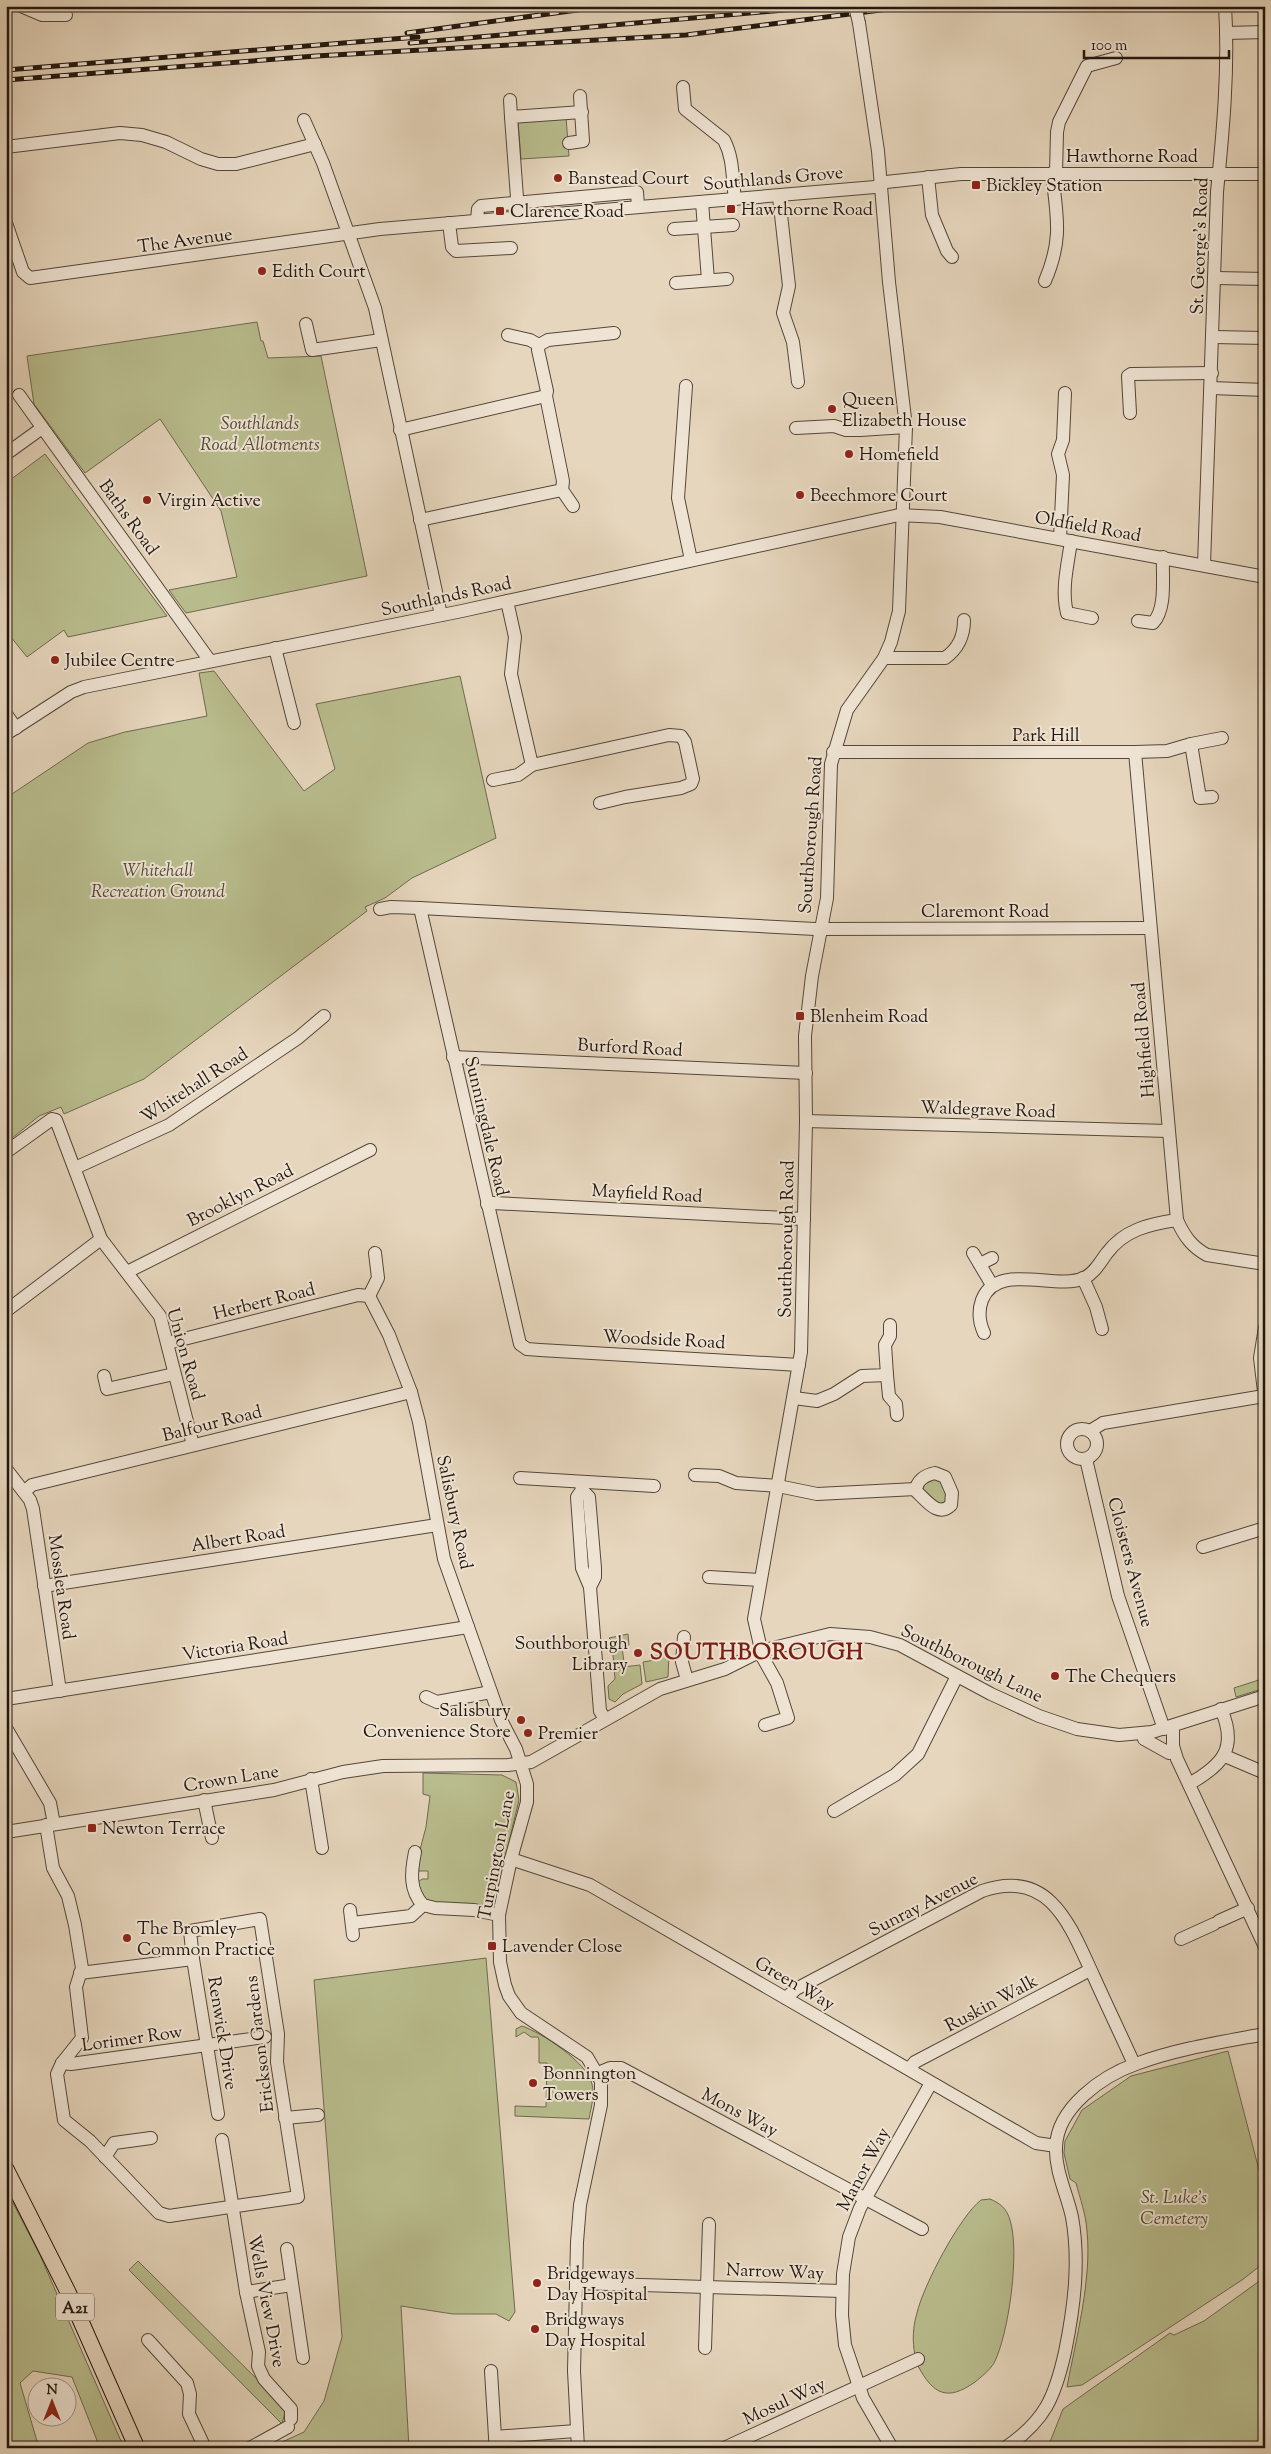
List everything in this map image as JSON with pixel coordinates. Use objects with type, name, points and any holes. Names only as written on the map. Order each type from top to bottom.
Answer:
[{"type":"main road","name":"A21","points":[[6,2169],[68,2292],[137,2448]]},
{"type":"street","points":[[21,6],[42,15],[66,15]]},
{"type":"street","name":"Southborough Road","points":[[765,1725],[788,1718],[761,1651],[754,1619],[799,1365],[806,1121],[806,1017],[827,898],[829,784],[833,752],[847,710],[884,658],[891,642],[899,611],[906,427],[890,292],[881,185],[869,80],[855,6]]},
{"type":"street","name":"St. George's Road","points":[[1204,566],[1226,33],[1225,6]]},
{"type":"street","points":[[1226,33],[1265,32]]},
{"type":"street","points":[[1045,281],[1054,259],[1058,238],[1054,173],[1059,122],[1087,66],[1116,58]]},
{"type":"street","points":[[683,87],[685,109],[724,140],[727,145],[732,161],[734,199]]},
{"type":"street","points":[[569,143],[583,141],[580,96]]},
{"type":"street","points":[[510,100],[519,216]]},
{"type":"street","points":[[511,117],[582,112]]},
{"type":"street","points":[[304,120],[349,234],[375,308],[441,615]]},
{"type":"street","points":[[6,147],[120,133],[142,135],[166,142],[202,159],[218,164],[236,164],[315,144]]},
{"type":"street","name":"Hawthorne Road","points":[[881,185],[886,182],[962,174],[1265,174]]},
{"type":"street","points":[[928,177],[932,215],[947,251],[952,257]]},
{"type":"street","name":"Southlands Grove","points":[[349,234],[519,216],[779,197],[881,185]]},
{"type":"street","points":[[477,220],[478,209],[481,206],[518,202],[637,192],[638,206]]},
{"type":"street","points":[[779,197],[789,286],[783,313],[794,342],[798,382]]},
{"type":"street","points":[[702,202],[708,280]]},
{"type":"street","name":"The Avenue","points":[[6,223],[26,276],[37,278],[349,234]]},
{"type":"street","points":[[449,223],[452,247],[456,251],[511,248]]},
{"type":"street","points":[[674,229],[733,225]]},
{"type":"street","points":[[1216,278],[1265,279]]},
{"type":"street","points":[[676,283],[727,279]]},
{"type":"street","points":[[306,324],[312,350],[381,340]]},
{"type":"street","points":[[508,335],[539,345],[548,340],[614,333]]},
{"type":"street","name":"St. George's Road","points":[[1213,337],[1265,338]]},
{"type":"street","points":[[539,345],[538,350],[547,391],[546,396],[563,481],[562,490],[573,506]]},
{"type":"street","points":[[1130,413],[1128,376],[1131,374],[1212,373]]},
{"type":"street","points":[[686,386],[678,498],[691,560]]},
{"type":"street","points":[[1211,388],[1265,390]]},
{"type":"street","points":[[1064,393],[1063,440],[1058,454],[1063,475],[1066,540],[1064,593],[1066,610],[1068,613],[1092,618]]},
{"type":"street","name":"Baths Road","points":[[19,395],[210,661]]},
{"type":"street","points":[[400,430],[546,396]]},
{"type":"street","points":[[796,428],[834,426],[846,430],[860,430],[906,427]]},
{"type":"street","points":[[6,454],[42,428]]},
{"type":"street","points":[[420,520],[562,490]]},
{"type":"street","name":"Southlands Road","points":[[11,731],[71,692],[84,687],[441,615],[904,514]]},
{"type":"street","name":"Oldfield Road","points":[[904,514],[940,517],[1265,577]]},
{"type":"street","points":[[1138,621],[1153,623],[1158,618],[1161,609],[1163,557]]},
{"type":"street","points":[[507,601],[515,637],[511,674],[532,766]]},
{"type":"street","points":[[884,658],[945,658],[961,641],[964,620]]},
{"type":"street","points":[[275,648],[294,722]]},
{"type":"street","points":[[6,714],[11,731]]},
{"type":"street","points":[[493,780],[518,775],[532,766],[661,736],[676,734],[681,736],[685,742],[692,773],[693,779],[691,784],[681,788],[600,803]]},
{"type":"street","name":"Park Hill","points":[[833,752],[1167,751],[1222,738]]},
{"type":"street","points":[[1191,744],[1200,798],[1212,797]]},
{"type":"street","name":"Highfield Road","points":[[1135,752],[1177,1220],[1191,1244],[1200,1251],[1208,1255],[1265,1264]]},
{"type":"street","points":[[380,909],[391,907],[420,908],[821,930]]},
{"type":"street","name":"Sunningdale Road","points":[[420,908],[518,1339],[527,1349]]},
{"type":"street","name":"Claremont Road","points":[[821,930],[1150,928]]},
{"type":"street","name":"Whitehall Road","points":[[75,1168],[169,1125],[298,1038],[324,1016]]},
{"type":"street","name":"Burford Road","points":[[453,1057],[806,1073]]},
{"type":"street","name":"Union Road","points":[[6,1152],[44,1124],[55,1120],[101,1239],[157,1310],[168,1343],[174,1374],[194,1445]]},
{"type":"street","name":"Waldegrave Road","points":[[806,1121],[1168,1131]]},
{"type":"street","name":"Brooklyn Road","points":[[127,1272],[370,1150]]},
{"type":"street","name":"Mayfield Road","points":[[487,1204],[804,1219]]},
{"type":"street","points":[[986,1329],[979,1307],[984,1295],[992,1285],[1017,1278],[1054,1281],[1083,1278],[1096,1268],[1118,1239],[1133,1230],[1177,1220]]},
{"type":"street","points":[[6,1311],[101,1239]]},
{"type":"street","points":[[369,1296],[378,1278],[376,1253]]},
{"type":"street","points":[[992,1258],[977,1259],[992,1285]]},
{"type":"street","points":[[1083,1278],[1096,1307],[1102,1329]]},
{"type":"street","name":"Herbert Road","points":[[168,1343],[358,1295],[369,1296]]},
{"type":"street","name":"Salisbury Road","points":[[369,1296],[389,1334],[411,1392],[419,1422],[444,1559],[491,1692],[520,1764]]},
{"type":"street","points":[[890,1325],[890,1336],[885,1345],[888,1396],[896,1404],[897,1415]]},
{"type":"street","points":[[1090,1431],[1102,1424],[1264,1398],[1260,1358],[1265,1327]]},
{"type":"street","name":"Woodside Road","points":[[527,1349],[799,1365]]},
{"type":"street","points":[[104,1376],[107,1389],[174,1374]]},
{"type":"street","points":[[794,1398],[817,1401],[834,1394],[862,1376],[887,1375]]},
{"type":"street","name":"Balfour Road","points":[[24,1492],[32,1485],[411,1392]]},
{"type":"street","points":[[1076,1430],[1090,1431],[1096,1437],[1097,1448],[1091,1457],[1086,1459],[1075,1458],[1068,1449],[1067,1444],[1072,1433],[1076,1430]]},
{"type":"street","name":"Cloisters Avenue","points":[[1086,1459],[1118,1596],[1168,1728],[1174,1752]]},
{"type":"street","name":"Mosslea Road","points":[[6,1470],[30,1500],[33,1509],[60,1691]]},
{"type":"street","points":[[695,1475],[719,1476],[736,1482],[778,1486],[817,1494],[916,1489]]},
{"type":"street","points":[[520,1478],[582,1486],[654,1486]]},
{"type":"street","points":[[582,1486],[589,1497],[596,1568],[595,1577],[590,1587],[600,1711],[605,1719]]},
{"type":"street","name":"Albert Road","points":[[44,1586],[437,1525]]},
{"type":"street","points":[[1203,1547],[1265,1528]]},
{"type":"street","points":[[709,1578],[760,1580]]},
{"type":"street","name":"Victoria Road","points":[[6,1699],[468,1627]]},
{"type":"street","name":"Southborough Lane","points":[[520,1764],[531,1762],[547,1754],[605,1719],[660,1690],[687,1680],[725,1670],[761,1651],[816,1636],[857,1635],[900,1645],[1026,1710],[1061,1724],[1105,1733],[1143,1734],[1168,1728],[1265,1696]]},
{"type":"street","points":[[684,1636],[682,1662],[687,1680]]},
{"type":"street","points":[[834,1811],[895,1775],[918,1754],[957,1676]]},
{"type":"street","points":[[426,1697],[437,1702],[491,1692]]},
{"type":"street","points":[[1189,1784],[1214,1768],[1225,1756],[1228,1742],[1221,1709]]},
{"type":"street","points":[[6,1728],[50,1803],[53,1868],[71,1905],[82,1968],[76,1987],[82,2038],[62,2063],[57,2074],[64,2120],[105,2157],[159,2213],[169,2216],[232,2208],[222,2140]]},
{"type":"street","points":[[1143,1734],[1144,1739],[1169,1753],[1174,1752],[1265,1947]]},
{"type":"street","points":[[1225,1756],[1265,1773]]},
{"type":"street","name":"Crown Lane","points":[[6,1832],[274,1790],[311,1779],[398,1764],[464,1766],[520,1764]]},
{"type":"street","name":"Turpington Lane","points":[[520,1764],[527,1784],[527,1802],[511,1859],[499,1914],[501,1969],[505,1985],[513,2002],[528,2018],[568,2042],[587,2057],[598,2073]]},
{"type":"street","points":[[311,1779],[322,1848]]},
{"type":"street","points":[[204,1800],[212,1838]]},
{"type":"street","points":[[415,1852],[412,1867],[412,1889],[423,1905],[435,1908],[474,1910],[499,1914]]},
{"type":"street","name":"Green Way","points":[[511,1859],[590,1885],[1036,2143],[1056,2146]]},
{"type":"street","name":"Sunray Avenue","points":[[786,1998],[796,1989],[982,1891],[998,1887],[1015,1887],[1032,1891],[1056,1906],[1067,1920],[1134,2064]]},
{"type":"street","points":[[352,1923],[411,1916],[423,1905]]},
{"type":"street","points":[[1181,1939],[1248,1908]]},
{"type":"street","name":"Erickson Gardens","points":[[193,1959],[190,1930],[260,1919],[278,2034],[277,2062],[298,2197],[232,2208]]},
{"type":"street","points":[[80,1974],[193,1959]]},
{"type":"street","name":"Renwick Drive","points":[[193,1959],[218,2114]]},
{"type":"street","name":"Ruskin Walk","points":[[909,2069],[916,2062],[1090,1970]]},
{"type":"street","points":[[1005,2448],[1027,2432],[1046,2410],[1058,2380],[1068,2336],[1076,2278],[1075,2244],[1071,2214],[1056,2159],[1056,2146],[1058,2131],[1072,2108],[1105,2080],[1134,2064],[1161,2056],[1265,2034]]},
{"type":"street","name":"Lorimer Row","points":[[62,2063],[71,2064],[265,2037]]},
{"type":"street","name":"Mons Way","points":[[598,2073],[610,2068],[621,2068],[922,2229]]},
{"type":"street","points":[[578,2448],[574,2378],[580,2205],[601,2105],[602,2092],[598,2073]]},
{"type":"street","name":"Manor Way","points":[[892,2448],[859,2386],[845,2345],[841,2292],[849,2237],[864,2198],[931,2083]]},
{"type":"street","points":[[286,2118],[318,2115]]},
{"type":"street","points":[[105,2157],[114,2143],[152,2138]]},
{"type":"street","name":"Wells View Drive","points":[[232,2208],[258,2352],[258,2366],[264,2379],[291,2410],[290,2423],[250,2448]]},
{"type":"street","name":"Narrow Way","points":[[705,2348],[709,2224]]},
{"type":"street","points":[[287,2249],[303,2358]]},
{"type":"street","name":"Narrow Way","points":[[576,2283],[841,2292]]},
{"type":"street","points":[[246,2292],[292,2284]]},
{"type":"street","points":[[148,2340],[186,2383],[190,2394],[189,2414],[205,2448]]},
{"type":"street","name":"Mosul Way","points":[[724,2448],[918,2359]]},
{"type":"street","points":[[491,2371],[496,2442],[576,2431]]},
{"type":"green space","points":[[566,117],[569,156],[521,159],[518,121]]},
{"type":"green space","name":"Southlands Road Allotments","points":[[257,322],[261,341],[263,341],[268,358],[321,356],[367,576],[186,613],[169,590],[237,577],[221,511],[160,419],[85,473],[34,404],[27,356]]},
{"type":"green space","points":[[45,454],[167,616],[68,637],[64,630],[27,657],[6,631],[6,483]]},
{"type":"green space","name":"Whitehall Recreation Ground","points":[[214,671],[304,791],[335,769],[316,704],[460,676],[496,838],[412,878],[385,898],[365,907],[367,911],[144,1079],[64,1114],[61,1107],[39,1116],[6,1143],[6,798],[88,743],[125,732],[207,716],[199,673]]},
{"type":"green space","points":[[936,1479],[942,1481],[947,1499],[943,1504],[938,1503],[923,1489],[925,1484]]},
{"type":"green space","points":[[628,1634],[629,1645],[622,1647],[624,1662],[614,1663],[611,1640],[609,1638]]},
{"type":"green space","points":[[669,1654],[668,1677],[646,1682],[643,1662],[655,1660],[655,1656]]},
{"type":"green space","points":[[640,1665],[642,1684],[623,1694],[615,1702],[609,1699],[608,1686],[615,1679],[614,1668]]},
{"type":"green space","points":[[1265,1678],[1265,1688],[1236,1697],[1234,1688]]},
{"type":"green space","points":[[423,1773],[502,1775],[516,1782],[519,1800],[493,1908],[427,1902],[417,1883],[422,1879],[428,1879],[428,1871],[419,1871],[416,1865],[426,1827],[430,1796],[423,1794]]},
{"type":"green space","points":[[486,1958],[515,2312],[509,2321],[496,2314],[453,2314],[401,2306],[409,2448],[269,2448],[304,2432],[324,2401],[342,2337],[314,1980]]},
{"type":"green space","points":[[522,2026],[563,2049],[588,2075],[593,2093],[589,2119],[515,2116],[515,2106],[546,2107],[547,2063],[539,2063],[538,2037],[531,2037],[524,2032],[516,2037],[516,2029]]},
{"type":"green space","name":"St. Luke's Cemetery","points":[[1228,2051],[1265,2193],[1265,2262],[1242,2280],[1082,2385],[1067,2387],[1082,2309],[1088,2250],[1084,2213],[1076,2183],[1070,2179],[1064,2153],[1065,2141],[1082,2110],[1131,2076]]},
{"type":"green space","points":[[6,2189],[40,2255],[124,2448],[100,2448],[78,2392],[78,2376],[33,2371],[20,2383],[28,2410],[28,2426],[33,2426],[39,2448],[6,2448]]},
{"type":"green space","points":[[990,2199],[1000,2205],[1007,2213],[1013,2234],[1013,2271],[1004,2333],[994,2363],[985,2373],[975,2382],[956,2392],[942,2392],[935,2389],[929,2383],[918,2366],[923,2364],[919,2354],[915,2355],[914,2350],[913,2334],[916,2318],[927,2286],[943,2252],[972,2208],[981,2200]]},
{"type":"green space","points":[[138,2261],[286,2408],[282,2424],[129,2270]]},
{"type":"green space","points":[[1265,2277],[1265,2448],[1041,2448],[1050,2442],[1063,2409],[1170,2333],[1174,2335],[1204,2321]]},
{"type":"railway","points":[[407,33],[607,6]]},
{"type":"railway","points":[[410,43],[829,6]]},
{"type":"railway","points":[[6,80],[316,56],[686,35],[912,6]]},
{"type":"railway","points":[[6,70],[418,37]]},
{"type":"place","name":"Banstead Court","points":[[558,178]]},
{"type":"place","name":"Bickley Station","points":[[976,185]]},
{"type":"place","name":"Hawthorne Road","points":[[731,209]]},
{"type":"place","name":"Clarence Road","points":[[500,211]]},
{"type":"place","name":"Edith Court","points":[[262,271]]},
{"type":"place","name":"Queen Elizabeth House","points":[[832,409]]},
{"type":"place","name":"Homefield","points":[[849,454]]},
{"type":"place","name":"Beechmore Court","points":[[800,495]]},
{"type":"place","name":"Virgin Active","points":[[147,500]]},
{"type":"place","name":"Jubilee Centre","points":[[55,660]]},
{"type":"place","name":"Blenheim Road","points":[[800,1016]]},
{"type":"place","name":"Southborough Library","points":[[638,1653]]},
{"type":"place","name":"The Chequers","points":[[1055,1676]]},
{"type":"place","name":"Salisbury Convenience Store","points":[[521,1720]]},
{"type":"place","name":"Premier","points":[[528,1733]]},
{"type":"place","name":"Newton Terrace","points":[[92,1828]]},
{"type":"place","name":"The Bromley Common Practice","points":[[127,1938]]},
{"type":"place","name":"Lavender Close","points":[[492,1946]]},
{"type":"place","name":"Bonnington Towers","points":[[533,2083]]},
{"type":"place","name":"Bridgeways Day Hospital","points":[[537,2283]]},
{"type":"place","name":"Bridgways Day Hospital","points":[[535,2329]]},
{"type":"district","name":"SOUTHBOROUGH","points":[[757,1651]]}]
